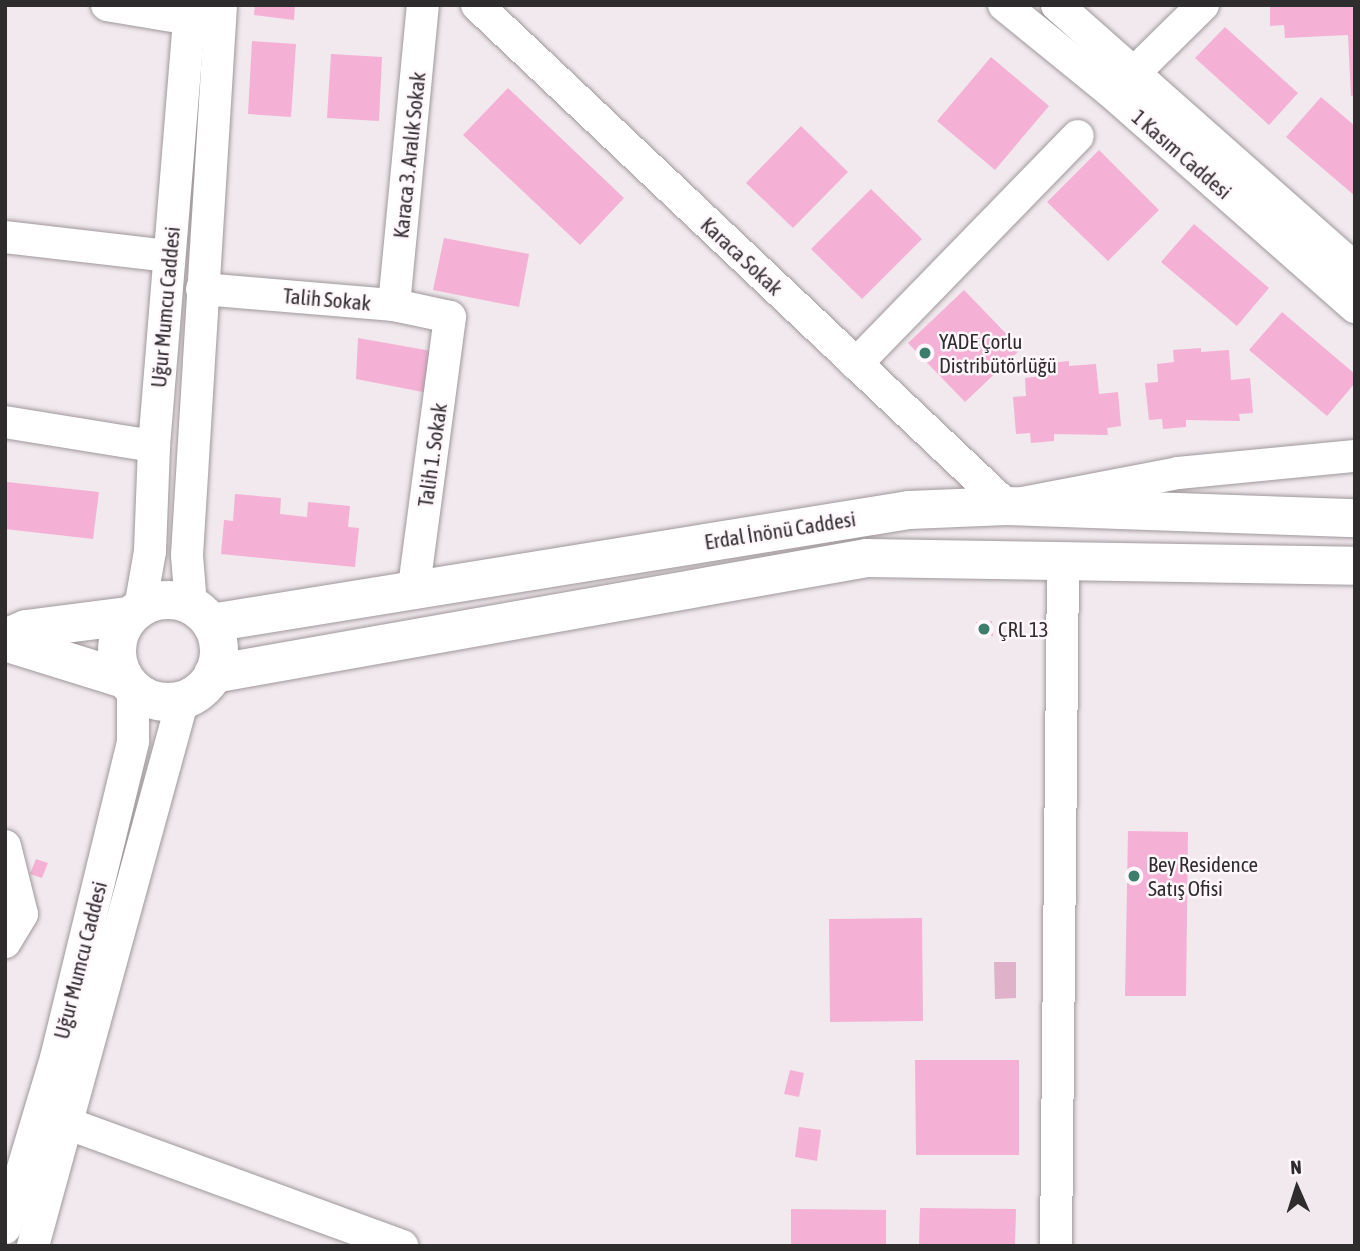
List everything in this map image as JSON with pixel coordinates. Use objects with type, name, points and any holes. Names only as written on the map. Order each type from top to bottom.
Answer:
[{"type":"main road","name":"Erdal İnönü Caddesi","points":[[201,614],[413,593],[824,522],[909,510],[1007,506],[1355,518]]},
{"type":"main road","name":"Erdal İnönü Caddesi","points":[[214,674],[867,558],[1355,566]]},
{"type":"main road","points":[[165,599],[201,614],[219,648],[214,674],[183,699],[157,701],[129,684],[5,640],[26,629],[134,612],[165,599]]},
{"type":"main road","points":[[129,684],[116,653],[134,612]]},
{"type":"street","points":[[107,5],[221,14]]},
{"type":"street","name":"Karaca 3. Aralık Sokak","points":[[394,305],[423,5]]},
{"type":"street","name":"Karaca Sokak","points":[[477,5],[1007,506]]},
{"type":"street","name":"1 Kasım Caddesi","points":[[1004,5],[1110,91],[1355,307]]},
{"type":"street","name":"1 Kasım Caddesi","points":[[1057,5],[1355,269]]},
{"type":"street","points":[[1134,73],[1203,5]]},
{"type":"street","name":"Uğur Mumcu Caddesi","points":[[134,612],[150,551],[154,446],[189,12]]},
{"type":"street","name":"Uğur Mumcu Caddesi","points":[[201,614],[187,555],[221,14]]},
{"type":"street","points":[[856,363],[1077,136]]},
{"type":"street","points":[[5,237],[169,257]]},
{"type":"street","name":"Talih Sokak","points":[[202,289],[394,305],[450,317]]},
{"type":"street","name":"Talih 1. Sokak","points":[[413,593],[450,317]]},
{"type":"street","points":[[5,422],[154,446]]},
{"type":"street","points":[[1007,506],[1178,473],[1355,456]]},
{"type":"street","points":[[1056,1246],[1063,561]]},
{"type":"street","name":"Uğur Mumcu Caddesi","points":[[5,1228],[56,1058],[130,754],[129,684]]},
{"type":"street","points":[[33,1246],[69,1124],[183,699]]},
{"type":"street","points":[[5,846],[22,914],[5,942]]},
{"type":"street","points":[[69,1124],[402,1246]]},
{"type":"shaded area","points":[[994,962],[1016,962],[1016,998],[995,999]]},
{"type":"building","points":[[255,5],[295,5],[294,20],[254,15]]},
{"type":"building","points":[[1270,5],[1355,5],[1355,95],[1351,96],[1348,35],[1285,38],[1284,25],[1270,26]]},
{"type":"building","points":[[1225,27],[1298,93],[1269,125],[1195,58]]},
{"type":"building","points":[[252,41],[296,44],[291,117],[248,114]]},
{"type":"building","points":[[331,54],[382,57],[379,121],[327,118]]},
{"type":"building","points":[[991,57],[1049,106],[995,170],[937,121]]},
{"type":"building","points":[[508,88],[624,198],[580,245],[463,135]]},
{"type":"building","points":[[1321,97],[1355,126],[1355,196],[1286,137]]},
{"type":"building","points":[[801,126],[848,172],[793,228],[746,183]]},
{"type":"building","points":[[1099,150],[1159,210],[1108,261],[1047,202]]},
{"type":"building","points":[[871,189],[922,239],[862,299],[811,249]]},
{"type":"building","points":[[1194,224],[1269,288],[1237,326],[1161,262]]},
{"type":"building","points":[[444,238],[529,254],[519,307],[433,290]]},
{"type":"building","points":[[964,290],[1021,349],[965,402],[908,343]]},
{"type":"building","points":[[1282,312],[1355,374],[1355,383],[1327,416],[1249,350]]},
{"type":"building","points":[[358,338],[437,352],[428,393],[356,379]]},
{"type":"building","points":[[1201,348],[1201,352],[1229,350],[1231,380],[1250,378],[1253,413],[1239,414],[1240,421],[1186,420],[1186,427],[1163,429],[1162,419],[1149,420],[1145,383],[1158,382],[1157,364],[1174,362],[1173,350]]},
{"type":"building","points":[[1069,361],[1069,366],[1096,364],[1099,394],[1118,392],[1121,426],[1107,428],[1108,435],[1054,434],[1054,441],[1031,443],[1030,433],[1016,434],[1013,397],[1026,396],[1025,378],[1042,376],[1041,364]]},
{"type":"building","points":[[7,482],[99,492],[93,539],[5,529]]},
{"type":"building","points":[[235,494],[281,498],[280,514],[307,517],[308,502],[350,506],[348,527],[359,528],[355,567],[221,554],[224,520],[233,521]]},
{"type":"building","name":"ÇRL 13","points":[[992,621],[993,636],[977,636],[976,622]]},
{"type":"building","points":[[1128,831],[1188,832],[1186,996],[1125,996]]},
{"type":"building","points":[[36,859],[48,863],[42,878],[30,874]]},
{"type":"building","points":[[922,918],[923,1021],[830,1022],[829,919]]},
{"type":"building","points":[[915,1060],[1019,1060],[1019,1155],[916,1155]]},
{"type":"building","points":[[790,1070],[804,1073],[799,1097],[784,1094]]},
{"type":"building","points":[[799,1127],[821,1130],[817,1161],[795,1157]]},
{"type":"building","points":[[920,1208],[1016,1209],[1015,1246],[919,1246]]},
{"type":"building","points":[[791,1209],[886,1210],[886,1246],[791,1246]]},
{"type":"place","name":"YADE Çorlu Distribütörlüğü","points":[[925,353]]},
{"type":"place","name":"ÇRL 13","points":[[984,629]]},
{"type":"place","name":"Bey Residence Satış Ofisi","points":[[1134,876]]}]
